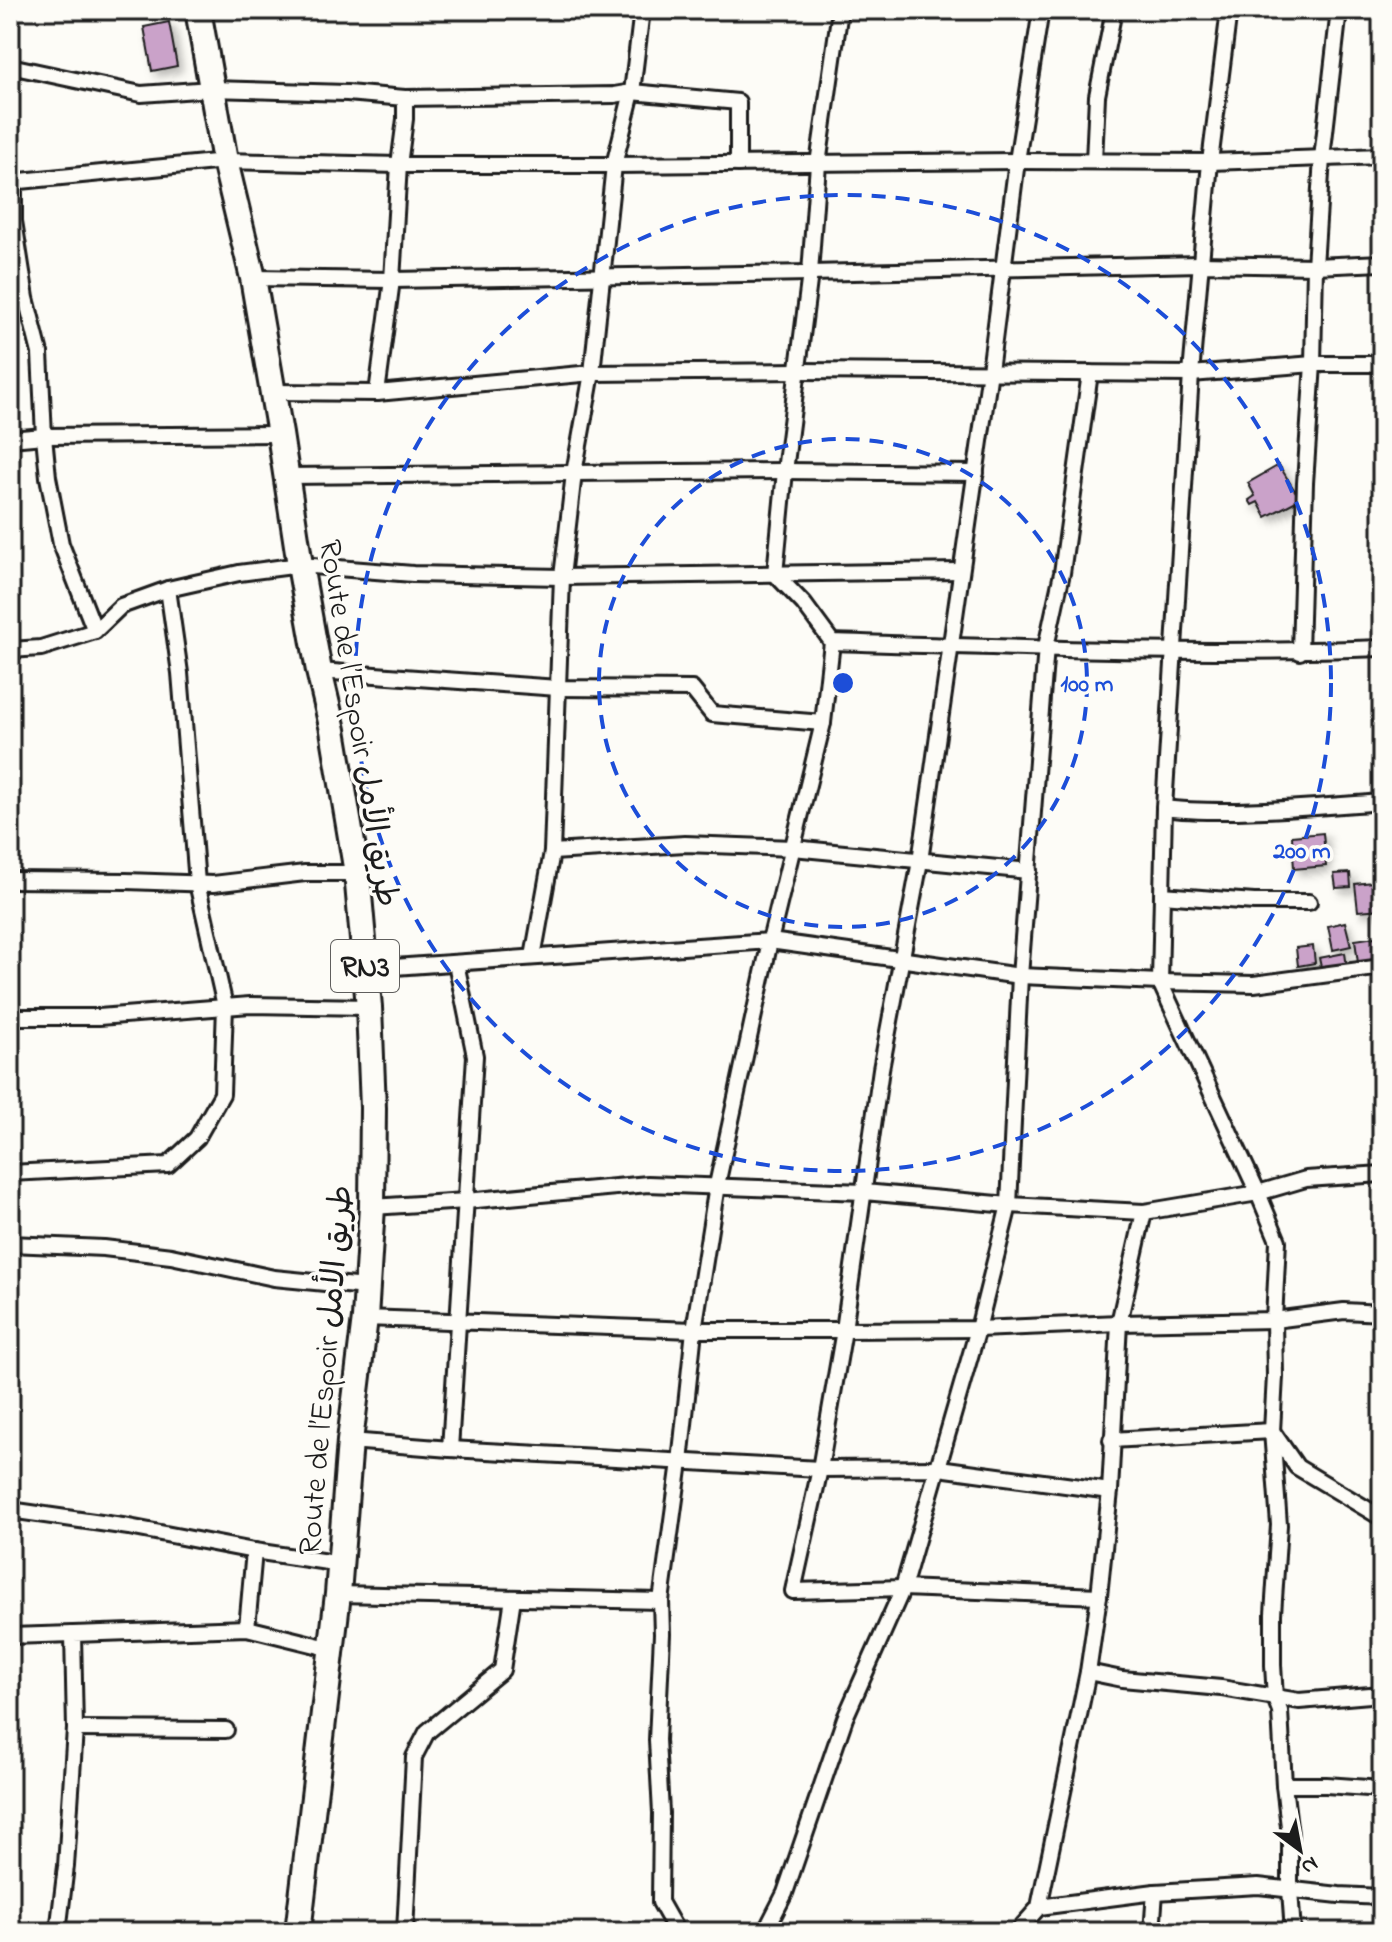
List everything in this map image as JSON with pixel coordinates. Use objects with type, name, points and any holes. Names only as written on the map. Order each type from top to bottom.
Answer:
[{"type":"highway","name":"Route de l’Espoir طريق الأمل","points":[[198,10],[225,161],[253,278],[300,565],[333,730],[357,873],[369,1007],[373,1108],[372,1207],[365,1318],[350,1441],[332,1649],[298,1932]]},
{"type":"street","points":[[533,957],[552,852],[562,577],[574,473],[592,373],[614,165],[632,92],[642,10]]},
{"type":"street","points":[[677,1932],[660,1902],[661,1813],[657,1740],[661,1601],[694,1330],[717,1185],[770,941],[823,723],[832,642],[804,604],[775,574],[810,273],[818,164],[840,10]]},
{"type":"street","points":[[1041,10],[1017,161],[920,861],[881,1069],[844,1330],[820,1469],[793,1591],[903,1588],[1099,1596]]},
{"type":"street","points":[[1094,161],[1097,96],[1114,10]]},
{"type":"street","points":[[1229,10],[1210,162],[1191,374],[1172,651],[1160,982],[1278,1241],[1272,1431],[1279,1525],[1273,1614],[1275,1698],[1280,1711],[1290,1835],[1293,1932]]},
{"type":"street","points":[[1300,652],[1315,266],[1322,158],[1339,10]]},
{"type":"street","points":[[10,66],[141,94],[211,89],[405,98],[614,95],[632,92],[738,102],[738,164]]},
{"type":"street","points":[[377,393],[392,280],[405,98]]},
{"type":"street","points":[[95,631],[61,544],[48,477],[40,353],[26,298],[14,221],[12,182],[225,161],[614,165],[1210,162],[1382,156]]},
{"type":"street","points":[[253,278],[392,280],[1382,263]]},
{"type":"street","points":[[272,392],[377,393],[592,373],[990,371],[1191,374],[1313,364],[1382,364]]},
{"type":"street","points":[[765,1932],[785,1893],[845,1718],[903,1588],[978,1329],[1009,1205],[1020,976],[1046,647],[1062,573],[1090,373]]},
{"type":"street","points":[[10,439],[280,434]]},
{"type":"street","points":[[287,476],[785,471],[976,473]]},
{"type":"street","points":[[10,650],[41,648],[95,631],[121,606],[168,589],[239,573],[300,565],[413,574],[562,577],[960,571]]},
{"type":"street","points":[[10,1173],[168,1165],[197,1138],[222,1094],[225,1006],[197,883],[180,673],[168,589]]},
{"type":"street","points":[[832,642],[1172,651],[1300,652],[1382,648]]},
{"type":"street","points":[[319,671],[558,688],[692,689],[712,714],[823,723]]},
{"type":"street","points":[[1164,808],[1242,811],[1382,802]]},
{"type":"street","points":[[552,852],[685,844],[793,848],[1029,871]]},
{"type":"street","points":[[10,880],[213,884],[305,873],[357,873]]},
{"type":"street","points":[[1162,895],[1254,902],[1309,902]]},
{"type":"street","points":[[365,969],[770,941],[1020,976],[1160,982],[1254,984],[1382,967]]},
{"type":"street","points":[[450,1449],[475,1056],[456,963]]},
{"type":"street","points":[[10,1017],[99,1017],[250,1005],[369,1007]]},
{"type":"street","points":[[372,1207],[648,1184],[864,1192],[1009,1205],[1144,1212],[1258,1193],[1306,1179],[1382,1174]]},
{"type":"street","points":[[1017,1932],[1039,1907],[1088,1672],[1110,1491],[1119,1323],[1144,1212]]},
{"type":"street","points":[[10,1244],[118,1249],[171,1256],[274,1278],[366,1287]]},
{"type":"street","points":[[365,1318],[694,1330],[844,1330],[1274,1320],[1344,1311],[1382,1313]]},
{"type":"street","points":[[1111,1440],[1272,1431]]},
{"type":"street","points":[[1272,1431],[1297,1467],[1382,1518]]},
{"type":"street","points":[[350,1441],[820,1469],[939,1468],[1110,1491]]},
{"type":"street","points":[[10,1510],[341,1564]]},
{"type":"street","points":[[247,1628],[254,1551]]},
{"type":"street","points":[[338,1594],[661,1601]]},
{"type":"street","points":[[405,1932],[414,1757],[427,1732],[502,1670],[513,1598]]},
{"type":"street","points":[[10,1636],[247,1628],[332,1649]]},
{"type":"street","points":[[58,1932],[66,1866],[75,1729],[73,1634]]},
{"type":"street","points":[[1088,1672],[1299,1701],[1382,1694]]},
{"type":"street","points":[[75,1729],[226,1730]]},
{"type":"street","points":[[1284,1785],[1382,1789]]},
{"type":"street","points":[[1039,1907],[1155,1892],[1258,1886],[1382,1897]]},
{"type":"street","points":[[1152,1932],[1155,1892]]},
{"type":"building","points":[[169,22],[177,66],[152,71],[144,27]]},
{"type":"building","points":[[1279,465],[1300,499],[1266,517],[1258,502],[1252,505],[1249,500],[1255,496],[1248,483]]},
{"type":"building","points":[[1323,833],[1326,866],[1294,869],[1292,836]]},
{"type":"building","points":[[1350,873],[1351,887],[1336,888],[1334,874]]},
{"type":"building","points":[[1382,881],[1382,909],[1358,911],[1355,884]]},
{"type":"building","points":[[1345,922],[1351,946],[1333,950],[1328,926]]},
{"type":"building","points":[[1382,936],[1382,959],[1358,963],[1355,940]]},
{"type":"building","points":[[1313,946],[1315,963],[1298,966],[1296,948]]},
{"type":"building","points":[[1345,953],[1347,967],[1322,972],[1319,958]]}]
